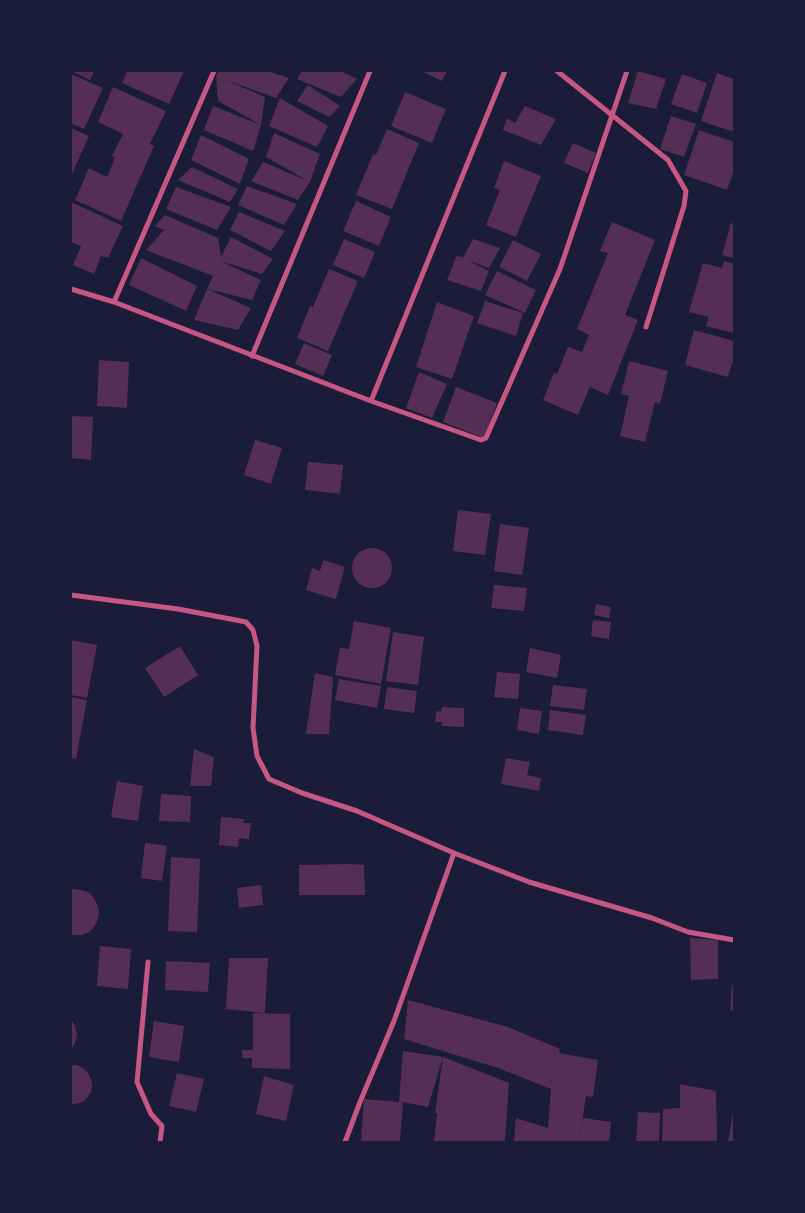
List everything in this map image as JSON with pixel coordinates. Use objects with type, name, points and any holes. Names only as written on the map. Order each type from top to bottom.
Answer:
[{"type":"street","points":[[114,302],[214,71]]},
{"type":"street","points":[[252,356],[370,71]]},
{"type":"street","points":[[370,401],[505,71]]},
{"type":"street","points":[[557,71],[668,160],[686,191],[684,206],[646,327]]},
{"type":"street","points":[[71,289],[114,302],[370,401],[481,440],[486,438],[560,269],[628,71]]},
{"type":"street","points":[[71,595],[178,609],[246,622],[253,630],[256,646],[253,728],[257,756],[269,779],[302,793],[357,811],[454,853],[529,882],[652,918],[688,932],[734,940]]},
{"type":"street","points":[[345,1142],[394,1021],[454,853]]},
{"type":"street","points":[[148,962],[137,1082],[151,1114],[162,1126],[160,1142]]},
{"type":"building","points":[[71,71],[94,71],[90,80]]},
{"type":"building","points":[[127,71],[184,71],[169,104],[122,83]]},
{"type":"building","points":[[219,71],[267,71],[289,78],[276,98],[223,79],[265,97],[261,125],[218,101],[216,76]]},
{"type":"building","points":[[302,71],[340,71],[357,79],[341,97],[297,79]]},
{"type":"building","points":[[421,71],[447,71],[442,81]]},
{"type":"building","points":[[638,71],[666,79],[656,109],[628,103]]},
{"type":"building","points":[[717,73],[734,79],[734,132],[701,121]]},
{"type":"building","points":[[71,74],[103,88],[84,129],[71,123]]},
{"type":"building","points":[[682,74],[707,83],[697,113],[671,104]]},
{"type":"building","points":[[308,85],[340,106],[329,117],[297,101]]},
{"type":"building","points":[[113,87],[166,111],[150,144],[154,146],[121,221],[75,200],[89,168],[107,177],[115,158],[112,156],[123,134],[98,122]]},
{"type":"building","points":[[405,92],[446,109],[432,143],[391,126]]},
{"type":"building","points":[[280,98],[328,126],[317,147],[269,126]]},
{"type":"building","points":[[213,106],[261,125],[253,151],[204,130]]},
{"type":"building","points":[[525,106],[556,119],[541,145],[503,130],[507,118],[515,123]]},
{"type":"building","points":[[671,116],[696,124],[684,157],[660,149]]},
{"type":"building","points":[[71,128],[89,136],[71,176]]},
{"type":"building","points":[[387,129],[419,143],[392,209],[356,195],[373,154],[376,155]]},
{"type":"building","points":[[699,130],[734,142],[734,170],[727,190],[684,175]]},
{"type":"building","points":[[274,133],[320,154],[310,182],[298,200],[251,181],[263,162],[308,181],[266,157]]},
{"type":"building","points":[[201,135],[249,159],[240,184],[191,160]]},
{"type":"building","points":[[573,143],[596,153],[588,173],[564,163]]},
{"type":"building","points":[[504,161],[541,176],[516,237],[486,225],[500,190],[494,188]]},
{"type":"building","points":[[192,167],[238,189],[230,202],[178,180]]},
{"type":"building","points":[[247,186],[297,204],[284,225],[238,205]]},
{"type":"building","points":[[176,187],[231,207],[217,230],[166,209]]},
{"type":"building","points":[[356,201],[391,217],[379,246],[343,231]]},
{"type":"building","points":[[71,202],[123,226],[108,258],[101,256],[94,274],[73,265],[81,246],[71,242]]},
{"type":"building","points":[[239,212],[285,231],[271,251],[230,230]]},
{"type":"building","points":[[165,215],[218,238],[221,257],[231,237],[273,259],[262,274],[220,261],[261,280],[252,300],[207,289],[213,276],[146,250],[164,230],[155,226]]},
{"type":"building","points":[[612,222],[655,240],[625,315],[638,320],[608,395],[590,387],[578,415],[543,400],[554,373],[557,374],[568,347],[582,352],[589,335],[577,329],[608,253],[600,251]]},
{"type":"building","points":[[731,223],[734,224],[734,258],[722,255]]},
{"type":"building","points":[[344,239],[375,252],[364,278],[333,265]]},
{"type":"building","points":[[473,239],[500,248],[489,268],[467,260],[489,271],[481,291],[447,280],[457,255],[463,258]]},
{"type":"building","points":[[513,240],[541,254],[527,281],[499,267]]},
{"type":"building","points":[[141,258],[197,286],[186,311],[129,285]]},
{"type":"building","points":[[724,261],[734,264],[734,333],[706,326],[709,317],[689,312],[703,263],[722,268]]},
{"type":"building","points":[[329,269],[358,281],[328,351],[297,338],[310,306],[313,307]]},
{"type":"building","points":[[497,271],[536,290],[525,313],[485,295]]},
{"type":"building","points":[[207,289],[251,308],[238,330],[194,320]]},
{"type":"building","points":[[485,301],[523,313],[516,336],[477,323]]},
{"type":"building","points":[[437,302],[474,316],[452,379],[416,367]]},
{"type":"building","points":[[694,330],[734,341],[734,357],[728,377],[685,365]]},
{"type":"building","points":[[304,343],[332,355],[323,376],[295,364]]},
{"type":"building","points":[[99,360],[129,362],[127,408],[97,406]]},
{"type":"building","points":[[629,361],[668,371],[660,404],[655,402],[645,442],[620,436],[629,396],[621,394]]},
{"type":"building","points":[[419,372],[447,384],[432,418],[406,408]]},
{"type":"building","points":[[456,387],[497,403],[484,438],[443,422]]},
{"type":"building","points":[[71,416],[93,417],[91,460],[71,458]]},
{"type":"building","points":[[255,440],[282,448],[271,484],[244,475]]},
{"type":"building","points":[[308,462],[343,465],[340,494],[305,490]]},
{"type":"building","points":[[458,510],[491,514],[485,555],[453,551]]},
{"type":"building","points":[[500,524],[529,528],[522,575],[494,571]]},
{"type":"building","points":[[368,548],[376,548],[383,551],[389,557],[392,568],[389,579],[383,585],[376,588],[368,588],[361,585],[355,579],[352,572],[352,564],[355,557],[361,551]]},
{"type":"building","points":[[323,560],[345,567],[336,599],[306,590],[312,568],[320,571]]},
{"type":"building","points":[[494,585],[527,588],[524,611],[491,608]]},
{"type":"building","points":[[596,604],[611,607],[609,618],[594,615]]},
{"type":"building","points":[[593,620],[611,622],[609,639],[591,636]]},
{"type":"building","points":[[354,621],[391,628],[381,684],[335,675],[340,648],[349,649]]},
{"type":"building","points":[[393,632],[424,637],[418,685],[386,681]]},
{"type":"building","points":[[71,640],[97,645],[87,698],[71,695]]},
{"type":"building","points":[[180,646],[198,675],[164,697],[145,668]]},
{"type":"building","points":[[530,648],[561,655],[557,678],[526,672]]},
{"type":"building","points":[[497,672],[520,674],[518,699],[494,697]]},
{"type":"building","points":[[315,673],[333,677],[329,734],[306,734]]},
{"type":"building","points":[[339,679],[381,686],[377,708],[335,700]]},
{"type":"building","points":[[553,685],[587,689],[584,710],[550,706]]},
{"type":"building","points":[[387,687],[417,691],[414,713],[384,709]]},
{"type":"building","points":[[71,697],[87,700],[76,759],[71,758]]},
{"type":"building","points":[[442,707],[464,708],[464,727],[442,726],[442,722],[435,722],[436,711],[441,712]]},
{"type":"building","points":[[520,708],[542,711],[539,734],[517,730]]},
{"type":"building","points":[[550,710],[586,715],[583,735],[548,730]]},
{"type":"building","points":[[194,749],[214,757],[211,786],[190,786]]},
{"type":"building","points":[[506,758],[530,762],[527,775],[541,778],[539,791],[501,784]]},
{"type":"building","points":[[117,781],[143,786],[138,821],[111,817]]},
{"type":"building","points":[[161,794],[191,796],[190,822],[159,821]]},
{"type":"building","points":[[221,817],[244,819],[243,823],[251,823],[249,839],[239,838],[238,847],[219,845]]},
{"type":"building","points":[[145,843],[167,846],[162,881],[141,878]]},
{"type":"building","points":[[171,857],[200,859],[197,932],[168,931]]},
{"type":"building","points":[[299,865],[364,865],[365,895],[299,895]]},
{"type":"building","points":[[261,885],[263,905],[239,908],[237,888]]},
{"type":"building","points":[[71,890],[88,892],[97,904],[99,912],[95,926],[89,932],[82,935],[71,935]]},
{"type":"building","points":[[690,938],[718,940],[718,979],[691,980]]},
{"type":"building","points":[[100,946],[131,949],[128,989],[97,986]]},
{"type":"building","points":[[229,958],[268,958],[265,1013],[226,1009]]},
{"type":"building","points":[[166,961],[210,963],[208,992],[165,990]]},
{"type":"building","points":[[732,985],[734,985],[734,1011],[730,1010]]},
{"type":"building","points":[[408,1000],[508,1027],[560,1049],[559,1053],[598,1060],[593,1097],[586,1096],[579,1142],[514,1142],[516,1118],[548,1128],[551,1089],[498,1068],[404,1039]]},
{"type":"building","points":[[253,1013],[290,1014],[290,1069],[252,1068],[252,1058],[242,1058],[242,1050],[253,1050]]},
{"type":"building","points":[[71,1019],[77,1035],[71,1050]]},
{"type":"building","points":[[154,1021],[184,1026],[179,1062],[149,1057]]},
{"type":"building","points":[[403,1051],[443,1057],[428,1107],[403,1102],[400,1142],[361,1142],[364,1099],[399,1102]]},
{"type":"building","points":[[443,1057],[509,1083],[505,1142],[434,1142],[437,1113],[435,1113]]},
{"type":"building","points":[[71,1065],[77,1065],[88,1073],[92,1086],[91,1092],[83,1102],[71,1105]]},
{"type":"building","points":[[177,1073],[204,1079],[196,1112],[169,1106]]},
{"type":"building","points":[[264,1076],[294,1085],[286,1121],[256,1114]]},
{"type":"building","points":[[680,1084],[716,1091],[717,1142],[662,1142],[663,1109],[680,1108]]},
{"type":"building","points":[[638,1112],[660,1113],[659,1142],[636,1142]]},
{"type":"building","points":[[733,1112],[734,1142],[728,1142]]},
{"type":"building","points":[[583,1118],[611,1122],[609,1142],[579,1142]]}]
